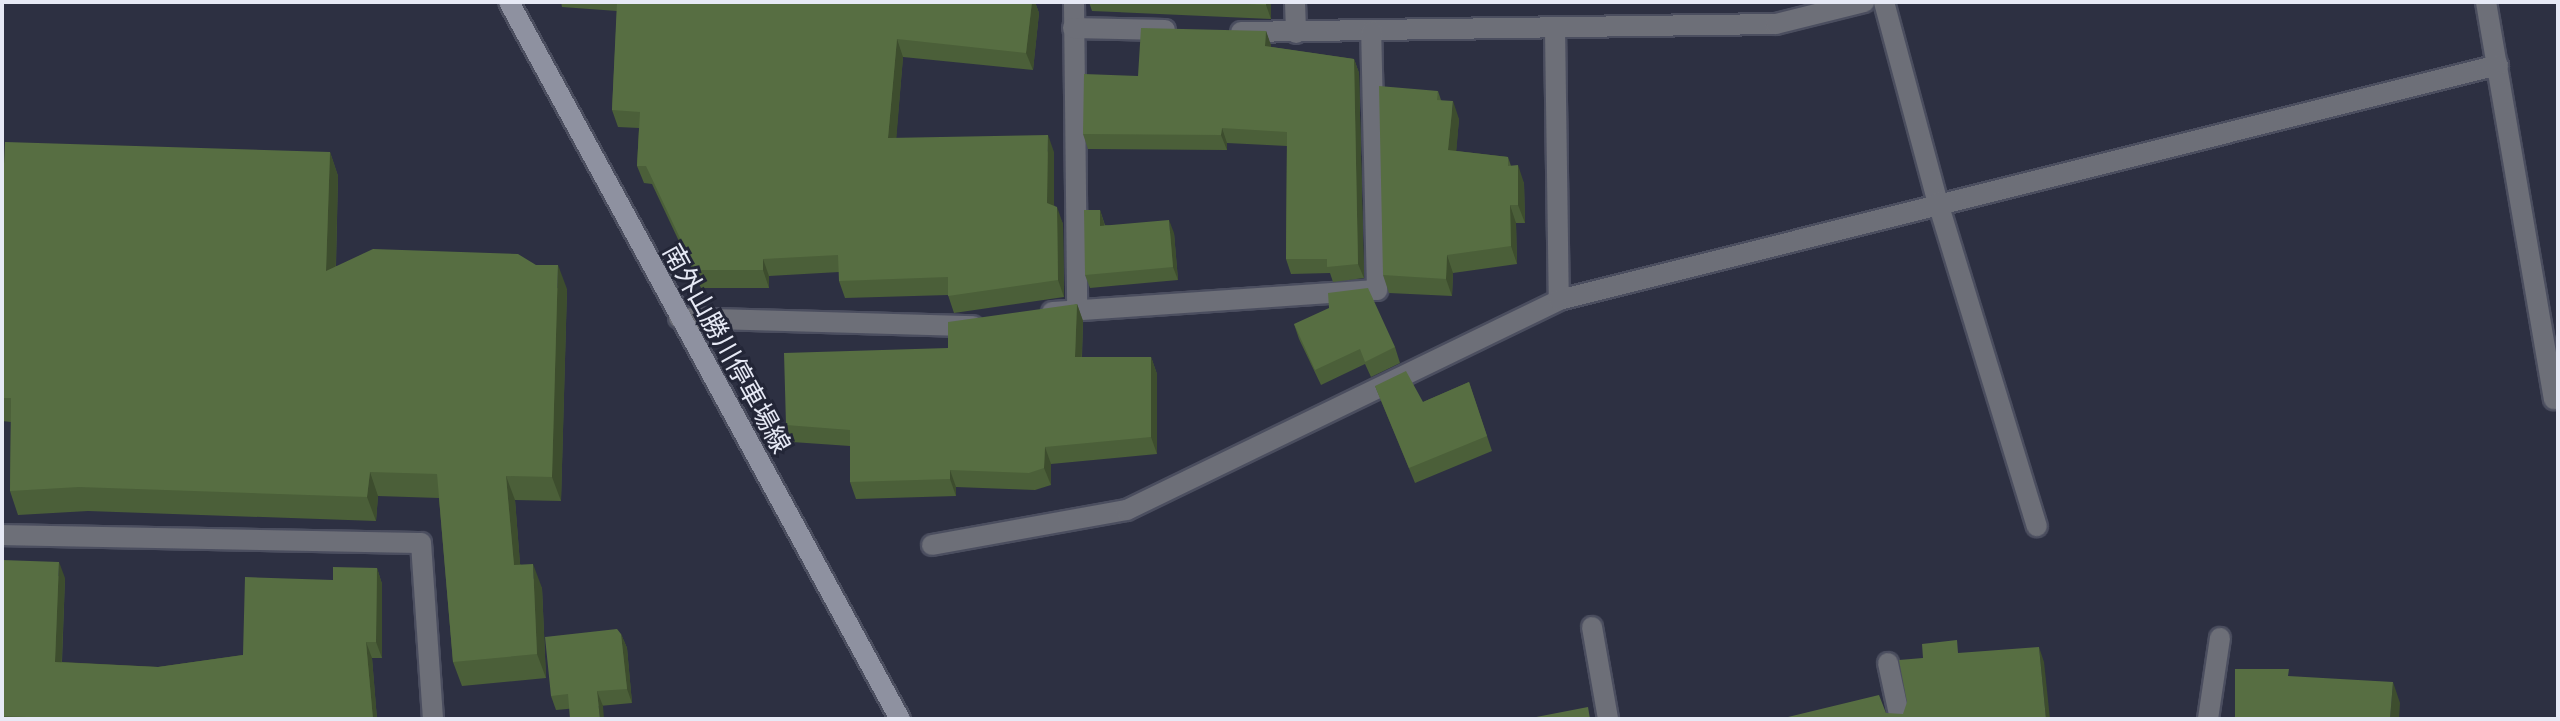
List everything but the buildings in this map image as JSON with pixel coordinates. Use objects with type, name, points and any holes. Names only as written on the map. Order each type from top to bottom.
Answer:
[{"type":"main road","name":"南外山勝川停車場線","points":[[509,2],[900,719]]},
{"type":"street","points":[[1074,2],[1077,308]]},
{"type":"street","points":[[1295,2],[1296,33]]},
{"type":"street","points":[[1216,31],[1296,33],[1776,24],[1864,2]]},
{"type":"street","points":[[1884,2],[1938,203],[2037,526]]},
{"type":"street","points":[[2486,2],[2554,399]]},
{"type":"street","points":[[1073,28],[1184,31]]},
{"type":"street","points":[[1555,28],[1559,300]]},
{"type":"street","points":[[1032,316],[1077,308],[1286,300],[1377,290],[1371,32]]},
{"type":"street","points":[[932,545],[1127,510],[1559,300],[2498,65]]},
{"type":"street","points":[[679,318],[987,324]]},
{"type":"street","points":[[2,535],[421,543],[433,719]]},
{"type":"street","points":[[1592,627],[1608,719]]},
{"type":"street","points":[[2208,719],[2220,638]]},
{"type":"street","points":[[1888,663],[1900,719]]}]
